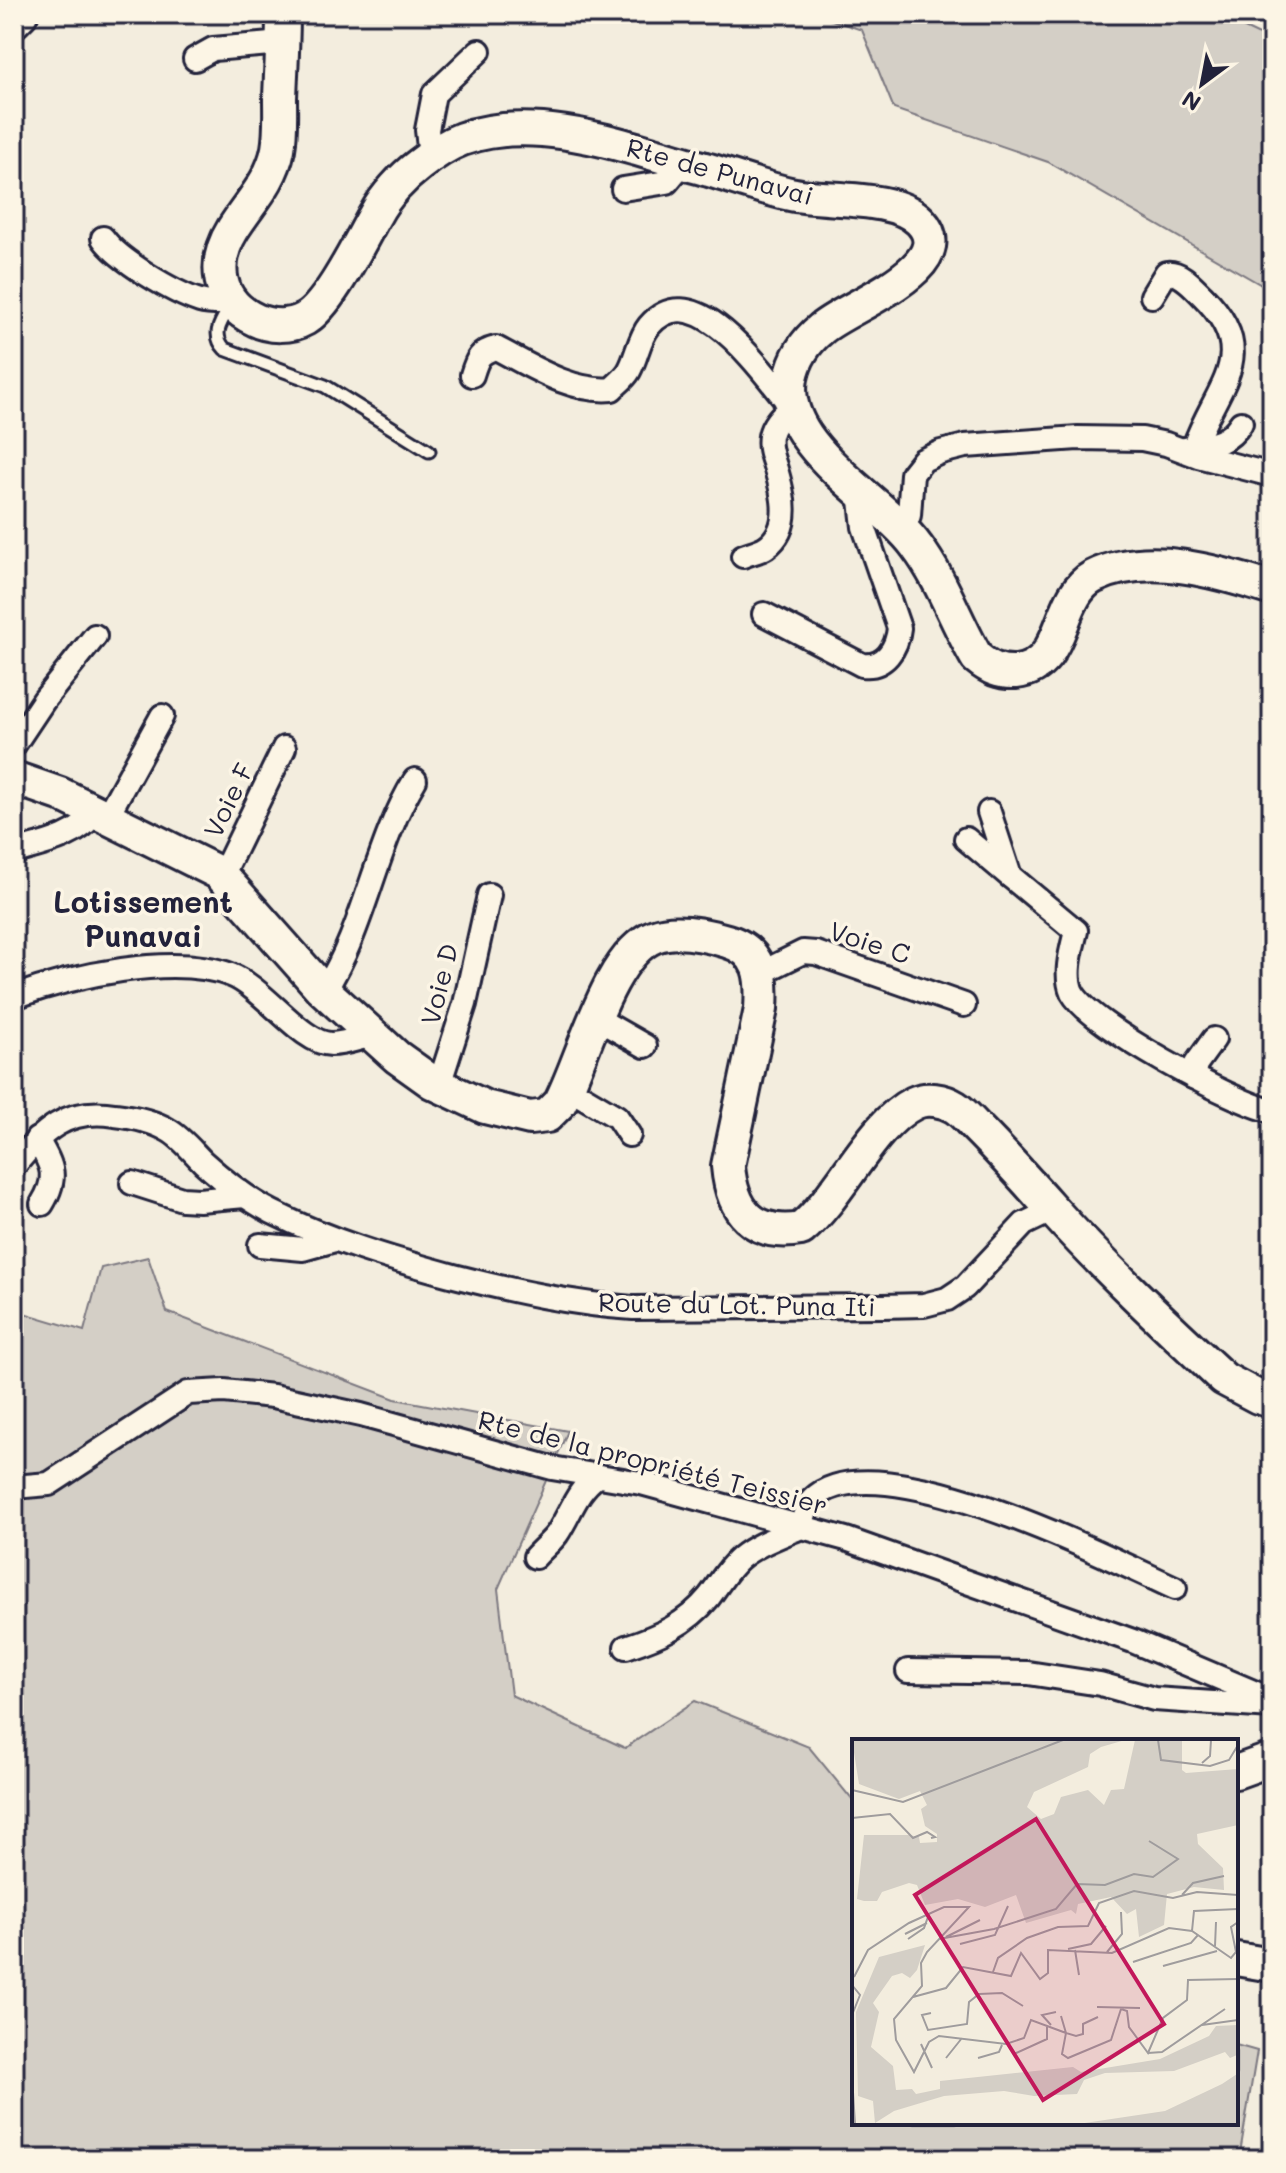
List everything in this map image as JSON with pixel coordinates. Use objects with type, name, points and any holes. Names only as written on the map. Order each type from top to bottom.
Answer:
[{"type":"main road","points":[[14,21],[21,14]]},
{"type":"main road","points":[[232,303],[223,292],[221,265],[231,231],[273,170],[278,148],[283,28]]},
{"type":"main road","name":"Rte de Punavai","points":[[232,303],[257,321],[266,323],[289,324],[305,319],[330,292],[377,210],[411,171],[444,147],[481,133],[523,129],[590,137],[788,194],[895,206],[920,221],[928,234],[930,248],[923,262],[909,275],[818,330],[799,353],[789,390],[791,406]]},
{"type":"main road","points":[[791,406],[799,425],[815,446],[917,545],[977,658],[989,667],[1000,671],[1027,670],[1040,661],[1053,646],[1072,601],[1091,578],[1128,565],[1181,567],[1272,589]]},
{"type":"main road","points":[[14,778],[60,794],[222,876],[325,990],[397,1057],[439,1085],[485,1107],[530,1118],[547,1116],[560,1103],[596,1018],[628,957],[655,936],[697,935],[732,942],[753,957],[761,973],[761,1009],[728,1166],[730,1188],[750,1220],[777,1230],[801,1229],[831,1199],[880,1133],[915,1102],[928,1099],[955,1107],[1009,1159],[1053,1210],[1224,1379],[1272,1401]]},
{"type":"main road","points":[[1238,1771],[1272,1759]]},
{"type":"street","points":[[195,59],[213,49],[283,28]]},
{"type":"street","points":[[430,156],[427,130],[434,94],[479,51]]},
{"type":"street","points":[[623,189],[667,182],[683,163]]},
{"type":"street","points":[[103,238],[112,251],[183,294],[203,302],[232,303]]},
{"type":"street","points":[[1152,296],[1166,273],[1178,275],[1214,307],[1227,329],[1233,350],[1231,371],[1190,448]]},
{"type":"street","points":[[472,375],[477,358],[484,351],[496,348],[576,385],[595,391],[612,389],[628,372],[648,326],[661,316],[693,311],[728,332],[791,406],[773,426],[769,438],[769,450],[784,504],[780,531],[766,547],[743,556]]},
{"type":"street","points":[[903,533],[909,515],[912,474],[923,460],[941,452],[965,446],[1078,438],[1142,439],[1190,448],[1222,442],[1233,435],[1241,423]]},
{"type":"street","points":[[1190,448],[1198,456],[1272,475]]},
{"type":"street","points":[[764,614],[862,665],[876,665],[891,653],[897,644],[899,628],[864,527],[860,491]]},
{"type":"street","points":[[14,745],[44,700],[95,636]]},
{"type":"street","points":[[14,852],[66,836],[101,815],[162,716]]},
{"type":"street","name":"Voie F","points":[[222,876],[284,748]]},
{"type":"street","points":[[325,990],[340,966],[398,807],[415,780]]},
{"type":"street","points":[[989,812],[1010,876]]},
{"type":"street","points":[[966,839],[1076,931],[1069,972],[1071,989],[1083,1007],[1136,1044],[1193,1077],[1272,1111]]},
{"type":"street","name":"Voie D","points":[[439,1085],[465,1004],[489,895]]},
{"type":"street","name":"Voie C","points":[[761,973],[803,952],[816,953],[964,1005]]},
{"type":"street","points":[[14,997],[84,976],[177,966],[207,967],[236,977],[255,988],[307,1035],[320,1042],[331,1044],[373,1035]]},
{"type":"street","points":[[596,1018],[645,1046]]},
{"type":"street","points":[[1193,1077],[1196,1064],[1214,1039]]},
{"type":"street","points":[[568,1088],[617,1117],[629,1135]]},
{"type":"street","name":"Route du Lot. Puna Iti","points":[[14,1166],[44,1132],[78,1115],[115,1115],[147,1122],[172,1132],[223,1180],[245,1196],[270,1211],[335,1240],[413,1265],[510,1290],[608,1306],[910,1305],[947,1299],[965,1287],[1024,1224],[1053,1210]]},
{"type":"street","points":[[37,1139],[50,1162],[53,1178],[42,1204]]},
{"type":"street","points":[[132,1183],[182,1199],[245,1196]]},
{"type":"street","points":[[260,1245],[303,1249],[335,1240]]},
{"type":"street","name":"Rte de la propriété Teissier","points":[[14,1487],[49,1484],[188,1393],[224,1391],[307,1403],[361,1415],[497,1455],[641,1483],[846,1539],[1105,1631],[1272,1700]]},
{"type":"street","points":[[535,1557],[555,1537],[585,1485],[597,1476]]},
{"type":"street","points":[[626,1647],[666,1633],[686,1621],[738,1559],[801,1527],[811,1501],[837,1487],[887,1483],[978,1503],[1064,1537],[1175,1588]]},
{"type":"street","points":[[908,1671],[1028,1673],[1100,1684],[1154,1699],[1272,1707]]},
{"type":"lane","points":[[232,303],[218,328],[217,335],[225,349],[325,386],[429,451]]},
{"type":"shaded area","points":[[814,14],[1215,14],[1272,41],[1272,291],[1048,162],[894,109],[862,30]]},
{"type":"shaded area","points":[[148,1257],[167,1312],[395,1399],[568,1431],[498,1589],[511,1695],[625,1748],[695,1701],[809,1747],[852,1800],[852,2125],[1238,2125],[1238,2046],[1257,2051],[1239,2159],[14,2159],[14,1310],[84,1331],[101,1268]]},
{"type":"district","name":"Lotissement Punavai","points":[[143,918]]}]
